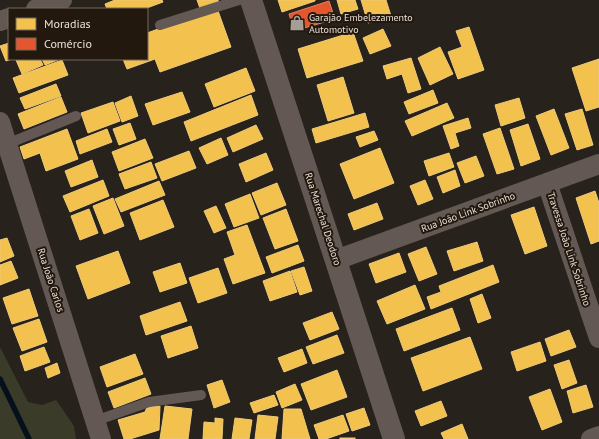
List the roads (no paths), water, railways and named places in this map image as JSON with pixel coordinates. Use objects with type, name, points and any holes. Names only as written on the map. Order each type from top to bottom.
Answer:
[{"type":"street","points":[[39,8],[62,0]]},
{"type":"street","name":"Rua Marechal Deodoro","points":[[251,0],[394,439]]},
{"type":"street","name":"Rua João Carlos","points":[[0,122],[98,430]]},
{"type":"street","name":"Rua João Link Sobrinho","points":[[336,260],[599,164]]},
{"type":"street","name":"Travessa João Link Sobrinho","points":[[547,183],[599,338]]},
{"type":"street","points":[[591,439],[599,436]]},
{"type":"lane","points":[[160,25],[239,0]]},
{"type":"lane","points":[[7,144],[76,116]]},
{"type":"lane","points":[[98,430],[149,402],[200,395]]},
{"type":"waterway","points":[[0,379],[29,439]]},
{"type":"place","name":"Garajão Embelezamento Automotivo","points":[[297,23]]}]
